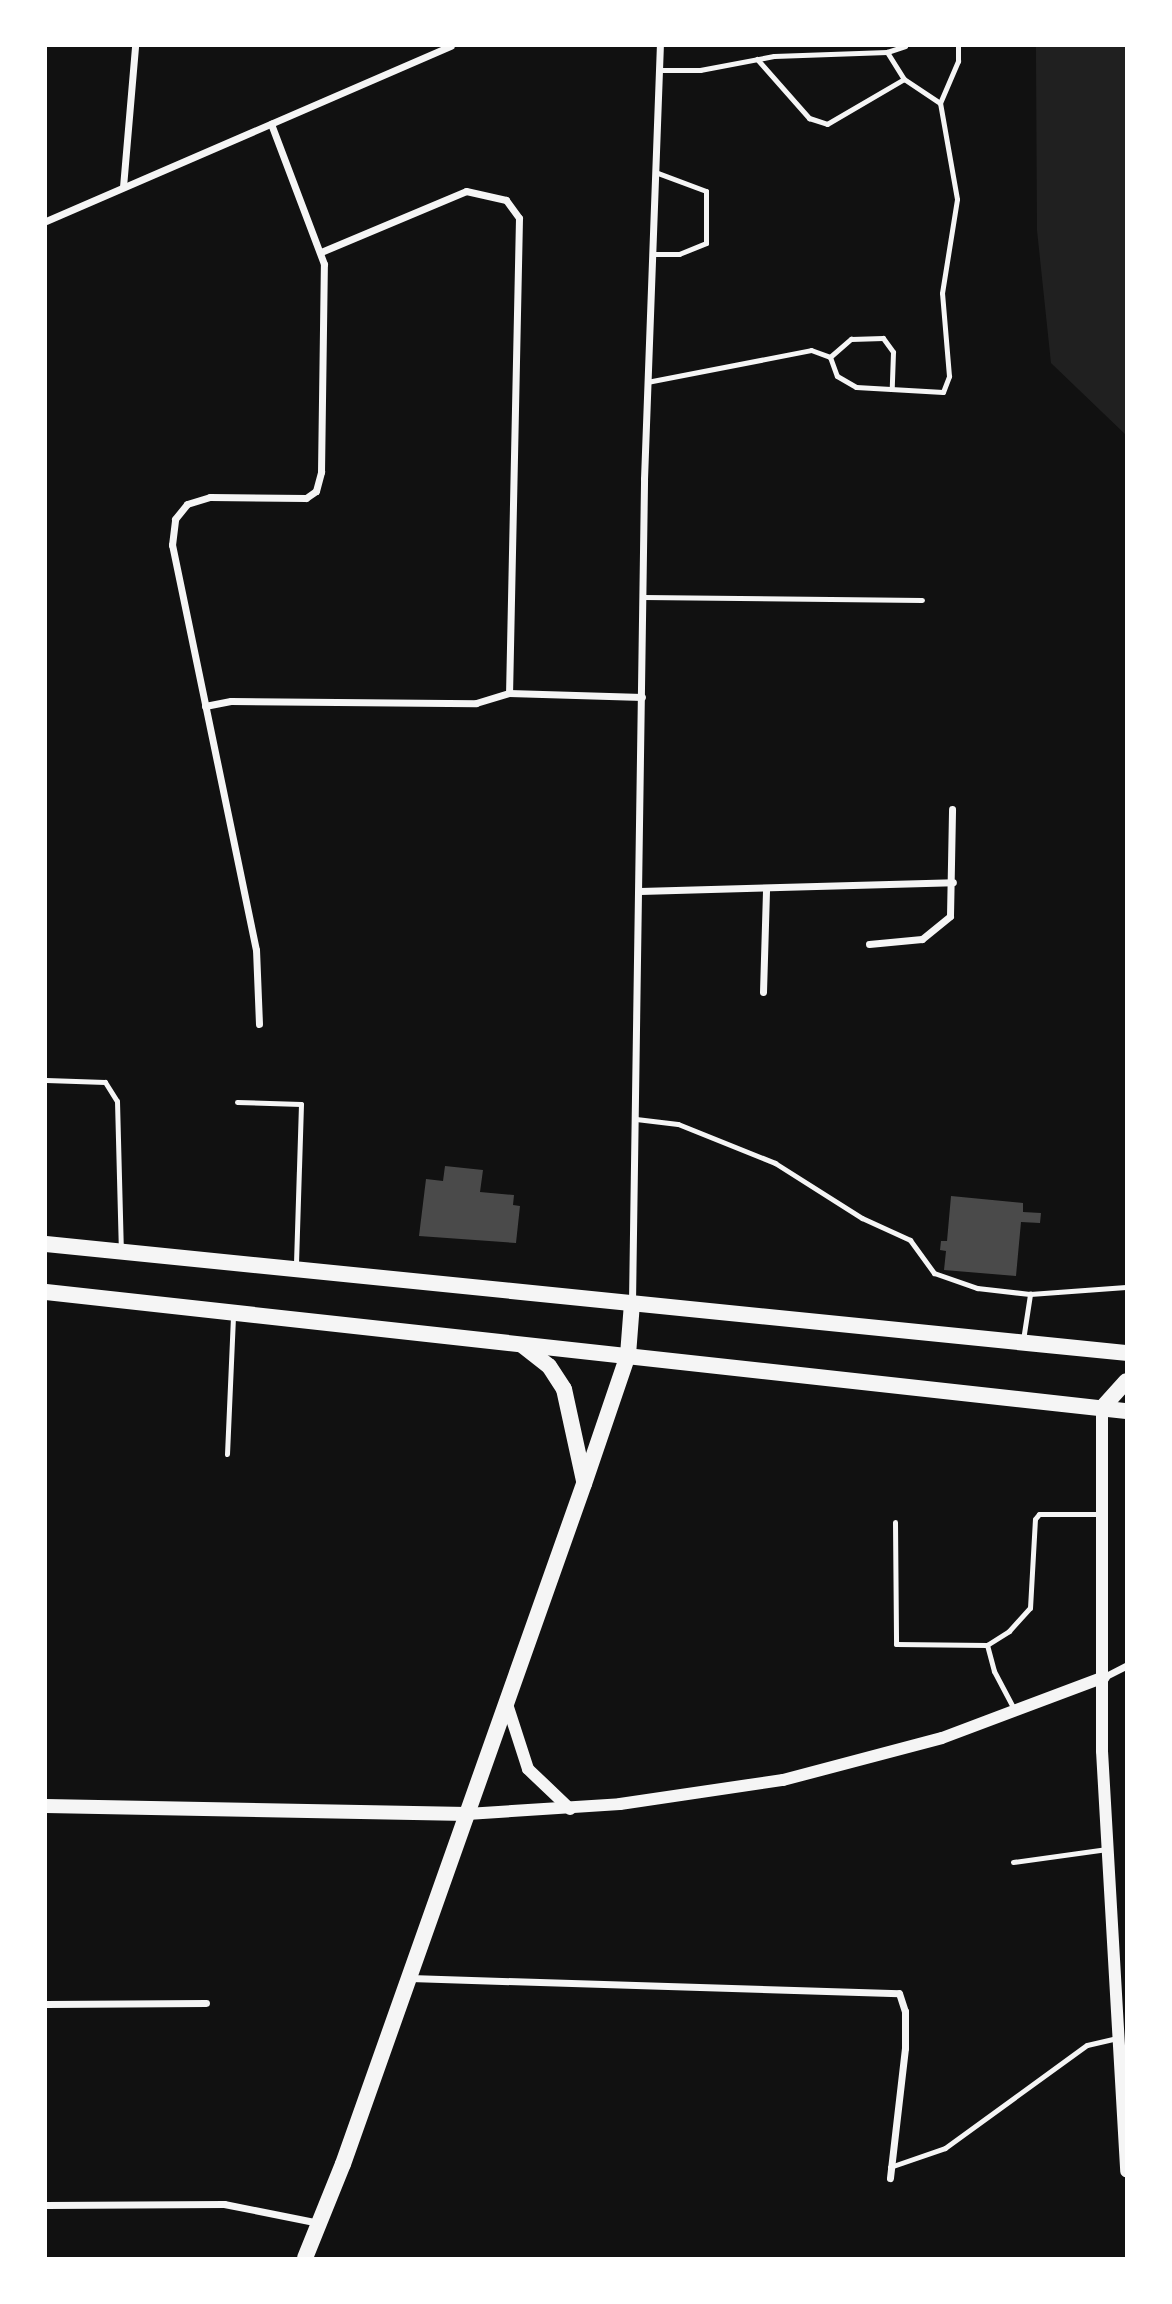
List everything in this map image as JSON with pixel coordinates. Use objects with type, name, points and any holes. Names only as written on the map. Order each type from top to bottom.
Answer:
[{"type":"main road","points":[[46,1244],[1126,1353]]},
{"type":"main road","points":[[46,1292],[1126,1411]]},
{"type":"main road","points":[[305,2259],[410,1978],[584,1484],[628,1355],[632,1303]]},
{"type":"main road","points":[[520,1343],[549,1366],[564,1389],[584,1484]]},
{"type":"main road","points":[[1102,1408],[1126,1381]]},
{"type":"main road","points":[[46,1806],[467,1814]]},
{"type":"street","points":[[123,187],[135,46]]},
{"type":"street","points":[[46,221],[451,46]]},
{"type":"street","points":[[632,1303],[647,382],[660,46]]},
{"type":"street","points":[[258,1024],[256,950],[172,545],[175,519],[187,504],[210,497],[306,498],[316,491],[321,472],[321,252],[271,124]]},
{"type":"street","points":[[321,252],[466,191],[506,200],[519,218],[509,693]]},
{"type":"street","points":[[205,706],[231,701],[476,703],[509,693],[642,697]]},
{"type":"street","points":[[869,944],[900,944],[934,934],[950,916],[953,882],[952,809]]},
{"type":"street","points":[[640,891],[953,882]]},
{"type":"street","points":[[763,992],[766,889]]},
{"type":"street","points":[[1102,1408],[1107,1849],[1126,2171]]},
{"type":"street","points":[[467,1814],[570,1808],[695,1796],[783,1780],[873,1758],[1015,1712],[1126,1666]]},
{"type":"street","points":[[507,1704],[528,1769],[570,1808]]},
{"type":"street","points":[[410,1978],[899,1993],[905,2011],[905,2048],[890,2178]]},
{"type":"street","points":[[46,2004],[206,2003]]},
{"type":"street","points":[[46,2205],[225,2204],[320,2224]]},
{"type":"lane","points":[[659,70],[700,70],[757,59],[887,52],[905,46]]},
{"type":"lane","points":[[647,382],[811,350],[830,357],[837,376],[856,387],[943,392],[949,376],[942,293],[957,199],[940,103],[958,61],[958,46]]},
{"type":"lane","points":[[887,52],[904,79],[940,103]]},
{"type":"lane","points":[[757,59],[809,118],[827,124],[904,79]]},
{"type":"lane","points":[[652,254],[679,254],[706,243],[706,191],[655,172]]},
{"type":"lane","points":[[830,357],[851,339],[883,338],[893,352],[892,389]]},
{"type":"lane","points":[[643,597],[922,600]]},
{"type":"lane","points":[[46,1080],[105,1082],[117,1101],[121,1252]]},
{"type":"lane","points":[[237,1102],[302,1104],[296,1269]]},
{"type":"lane","points":[[636,1119],[678,1124],[775,1163],[862,1218],[910,1240],[934,1273],[977,1288],[1030,1294],[1126,1287]]},
{"type":"lane","points":[[1023,1343],[1030,1294]]},
{"type":"lane","points":[[227,1454],[233,1312]]},
{"type":"lane","points":[[895,1521],[896,1644],[987,1645],[1009,1631],[1030,1608],[1035,1519],[1040,1514],[1103,1514]]},
{"type":"lane","points":[[987,1645],[994,1671],[1015,1712]]},
{"type":"lane","points":[[1013,1863],[1107,1849]]},
{"type":"lane","points":[[890,2167],[945,2148],[1087,2045],[1117,2038]]},
{"type":"shaded area","points":[[1036,46],[1126,46],[1126,435],[1051,363],[1037,230]]},
{"type":"building","points":[[445,1166],[483,1170],[480,1192],[514,1195],[513,1205],[520,1206],[516,1243],[419,1236],[426,1179],[443,1181]]},
{"type":"building","points":[[951,1196],[1023,1203],[1023,1212],[1041,1213],[1040,1223],[1021,1222],[1016,1276],[944,1270],[946,1251],[940,1250],[941,1241],[947,1241]]}]
